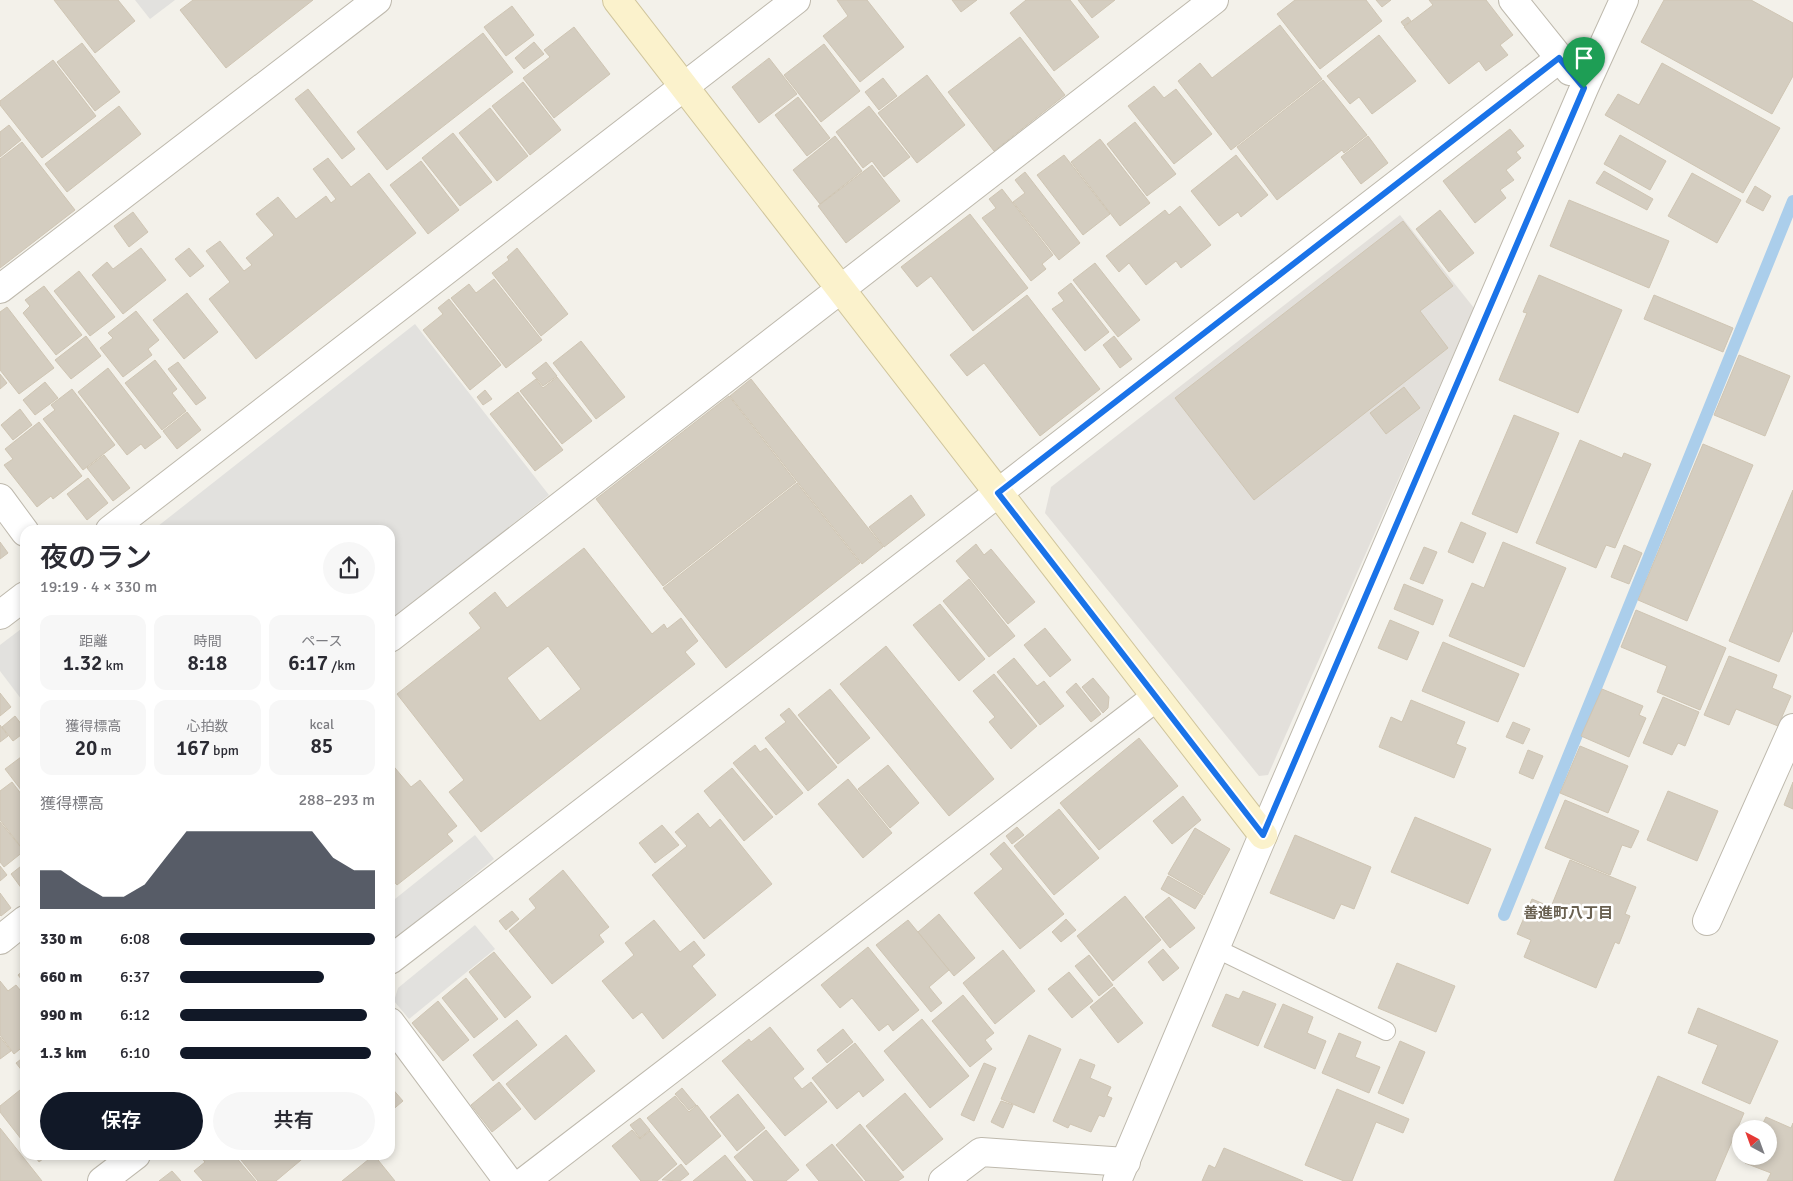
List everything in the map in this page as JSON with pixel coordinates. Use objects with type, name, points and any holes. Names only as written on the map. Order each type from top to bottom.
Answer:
[{"type":"street","points":[[0,289],[377,0]]},
{"type":"street","points":[[616,0],[1263,835]]},
{"type":"street","points":[[116,525],[796,0]]},
{"type":"street","points":[[395,634],[1214,0]]},
{"type":"street","points":[[1513,0],[1584,88]]},
{"type":"street","points":[[943,1181],[981,1152],[1121,1171],[1263,835],[1584,88],[1624,0]]},
{"type":"street","points":[[395,956],[998,493],[1559,58]]},
{"type":"street","points":[[0,498],[20,525]]},
{"type":"street","points":[[0,616],[20,600]]},
{"type":"street","points":[[526,1181],[1156,697]]},
{"type":"street","points":[[1706,921],[1793,728]]},
{"type":"street","points":[[0,940],[20,924]]},
{"type":"street","points":[[395,1029],[508,1181]]},
{"type":"street","points":[[102,1181],[129,1160]]},
{"type":"lane","points":[[1215,948],[1386,1030]]},
{"type":"shaded area","points":[[135,0],[175,0],[150,19]]},
{"type":"shaded area","points":[[1400,215],[1474,308],[1268,775],[1259,776],[1045,513],[1051,487]]},
{"type":"shaded area","points":[[415,324],[549,495],[395,618],[395,525],[159,525]]},
{"type":"shaded area","points":[[20,630],[20,697],[0,671],[0,645]]},
{"type":"shaded area","points":[[475,835],[494,859],[395,940],[395,899]]},
{"type":"shaded area","points":[[475,925],[495,949],[409,1019],[395,1002],[398,988]]},
{"type":"building","points":[[54,0],[118,0],[135,21],[95,53]]},
{"type":"building","points":[[193,0],[313,0],[226,68],[180,10]]},
{"type":"building","points":[[837,0],[867,0],[904,47],[860,82],[823,36],[848,16]]},
{"type":"building","points":[[952,0],[977,0],[961,12]]},
{"type":"building","points":[[1026,0],[1070,0],[1099,37],[1054,71],[1010,13]]},
{"type":"building","points":[[1078,0],[1115,0],[1092,18]]},
{"type":"building","points":[[1295,0],[1366,0],[1382,21],[1320,69],[1277,14]]},
{"type":"building","points":[[1376,0],[1391,0],[1382,7]]},
{"type":"building","points":[[1429,0],[1486,0],[1513,35],[1500,45],[1508,55],[1486,71],[1479,61],[1449,84],[1404,27],[1433,5]]},
{"type":"building","points":[[1664,0],[1751,0],[1793,23],[1793,76],[1772,114],[1641,42]]},
{"type":"building","points":[[512,6],[534,35],[506,56],[484,27]]},
{"type":"building","points":[[1408,17],[1411,21],[1404,26],[1401,22]]},
{"type":"building","points":[[1280,25],[1322,79],[1231,150],[1178,81],[1200,63],[1212,78]]},
{"type":"building","points":[[574,27],[610,74],[554,118],[523,78],[550,57],[544,50]]},
{"type":"building","points":[[483,33],[513,72],[387,170],[357,132]]},
{"type":"building","points":[[1379,35],[1416,81],[1372,114],[1359,97],[1350,104],[1327,76]]},
{"type":"building","points":[[1020,37],[1065,95],[994,151],[948,92]]},
{"type":"building","points":[[534,42],[544,54],[524,69],[515,58]]},
{"type":"building","points":[[82,43],[120,92],[95,111],[57,62]]},
{"type":"building","points":[[824,44],[860,91],[821,122],[784,75]]},
{"type":"building","points":[[769,58],[797,94],[759,123],[732,87]]},
{"type":"building","points":[[53,60],[96,116],[42,158],[0,105],[0,101]]},
{"type":"building","points":[[1662,63],[1780,128],[1743,193],[1605,115],[1618,94],[1639,105]]},
{"type":"building","points":[[927,75],[965,125],[917,163],[878,113]]},
{"type":"building","points":[[883,78],[897,96],[879,110],[865,92]]},
{"type":"building","points":[[1323,80],[1367,135],[1344,153],[1342,150],[1277,200],[1237,147]]},
{"type":"building","points":[[523,82],[561,130],[530,155],[492,106]]},
{"type":"building","points":[[1154,86],[1164,98],[1176,89],[1212,134],[1174,164],[1128,106]]},
{"type":"building","points":[[308,89],[355,149],[342,159],[295,99]]},
{"type":"building","points":[[798,97],[830,138],[807,156],[775,115]]},
{"type":"building","points":[[119,106],[141,134],[67,192],[45,164]]},
{"type":"building","points":[[869,106],[910,157],[884,177],[872,161],[863,168],[836,132]]},
{"type":"building","points":[[490,108],[528,156],[497,181],[459,133]]},
{"type":"building","points":[[1135,122],[1176,174],[1147,196],[1107,144]]},
{"type":"building","points":[[9,125],[21,140],[0,157],[0,132]]},
{"type":"building","points":[[1510,129],[1524,146],[1516,152],[1521,158],[1506,170],[1514,180],[1500,190],[1506,198],[1475,223],[1443,181]]},
{"type":"building","points":[[453,133],[492,182],[460,206],[422,158]]},
{"type":"building","points":[[1620,135],[1666,161],[1650,190],[1604,164]]},
{"type":"building","points":[[835,136],[862,171],[820,204],[793,170]]},
{"type":"building","points":[[1368,136],[1388,163],[1361,184],[1341,157]]},
{"type":"building","points":[[1100,139],[1150,203],[1120,226],[1071,162]]},
{"type":"building","points":[[22,142],[75,210],[0,268],[0,159]]},
{"type":"building","points":[[1064,155],[1110,214],[1083,235],[1037,175]]},
{"type":"building","points":[[1236,155],[1268,195],[1241,217],[1238,212],[1219,226],[1191,191]]},
{"type":"building","points":[[328,158],[351,187],[369,173],[416,233],[256,359],[209,299],[230,282],[206,251],[220,241],[244,271],[252,265],[246,258],[274,235],[256,214],[278,197],[296,219],[326,196],[331,203],[336,199],[313,169]]},
{"type":"building","points":[[421,161],[459,210],[428,234],[390,185]]},
{"type":"building","points":[[872,165],[900,201],[846,243],[818,206]]},
{"type":"building","points":[[1604,171],[1653,199],[1647,210],[1596,183]]},
{"type":"building","points":[[1025,172],[1080,243],[1059,260],[1013,202],[1025,193],[1015,180]]},
{"type":"building","points":[[1692,173],[1741,200],[1717,243],[1668,216]]},
{"type":"building","points":[[1755,186],[1771,196],[1763,211],[1746,202]]},
{"type":"building","points":[[1002,189],[1053,255],[1042,264],[1046,269],[1031,281],[982,218],[996,208],[989,199]]},
{"type":"building","points":[[1569,200],[1669,241],[1649,288],[1550,246]]},
{"type":"building","points":[[1180,206],[1211,245],[1181,268],[1176,261],[1146,285],[1129,263],[1119,272],[1106,256],[1165,210],[1169,215]]},
{"type":"building","points":[[1440,210],[1474,253],[1449,272],[1416,229]]},
{"type":"building","points":[[133,212],[148,232],[129,247],[114,226]]},
{"type":"building","points":[[970,214],[1028,288],[973,331],[931,276],[917,287],[901,267]]},
{"type":"building","points":[[1403,221],[1453,286],[1420,311],[1448,348],[1254,500],[1175,398]]},
{"type":"building","points":[[141,248],[166,280],[123,314],[92,275],[107,262],[113,269]]},
{"type":"building","points":[[189,248],[204,266],[190,277],[175,259]]},
{"type":"building","points":[[517,248],[568,314],[541,336],[492,273],[509,260],[507,257]]},
{"type":"building","points":[[1095,263],[1140,320],[1118,337],[1073,280]]},
{"type":"building","points":[[79,271],[115,317],[90,336],[54,291]]},
{"type":"building","points":[[1539,275],[1622,310],[1578,413],[1499,380],[1527,313],[1523,312]]},
{"type":"building","points":[[494,279],[542,340],[506,368],[451,298],[469,284],[476,293]]},
{"type":"building","points":[[1071,283],[1109,332],[1085,351],[1052,309],[1064,301],[1058,293]]},
{"type":"building","points":[[44,286],[82,335],[56,355],[23,313],[30,306],[25,300]]},
{"type":"building","points":[[187,293],[218,332],[184,359],[153,320]]},
{"type":"building","points":[[1027,295],[1100,389],[1040,436],[984,363],[967,376],[950,355]]},
{"type":"building","points":[[1654,295],[1733,328],[1723,352],[1644,319]]},
{"type":"building","points":[[449,299],[501,365],[470,390],[423,330],[443,314],[438,308]]},
{"type":"building","points":[[7,307],[54,368],[19,394],[0,370],[0,312]]},
{"type":"building","points":[[136,311],[159,340],[148,349],[152,355],[123,377],[100,348],[113,338],[108,333]]},
{"type":"building","points":[[86,336],[101,356],[71,379],[55,360]]},
{"type":"building","points":[[1114,336],[1132,359],[1120,368],[1103,345]]},
{"type":"building","points":[[581,341],[625,397],[596,419],[553,363]]},
{"type":"building","points":[[1739,355],[1790,376],[1765,436],[1714,415]]},
{"type":"building","points":[[155,360],[177,389],[172,393],[186,411],[162,430],[125,383]]},
{"type":"building","points":[[178,362],[206,398],[196,405],[168,369]]},
{"type":"building","points":[[546,362],[557,376],[543,386],[532,373]]},
{"type":"building","points":[[108,368],[161,437],[145,449],[141,444],[127,455],[78,392]]},
{"type":"building","points":[[0,374],[7,383],[0,389]]},
{"type":"building","points":[[557,377],[592,421],[562,444],[520,391],[536,379],[543,388]]},
{"type":"building","points":[[751,379],[883,547],[862,564],[730,396]]},
{"type":"building","points":[[45,382],[58,398],[35,415],[23,400]]},
{"type":"building","points":[[1404,387],[1420,408],[1386,434],[1370,413]]},
{"type":"building","points":[[72,389],[115,445],[83,470],[43,419],[55,410],[51,405]]},
{"type":"building","points":[[485,390],[492,399],[483,405],[477,397]]},
{"type":"building","points":[[518,392],[563,450],[535,471],[490,414]]},
{"type":"building","points":[[729,396],[796,482],[663,586],[596,499]]},
{"type":"building","points":[[20,409],[32,425],[13,440],[1,425]]},
{"type":"building","points":[[187,412],[201,430],[177,449],[163,431]]},
{"type":"building","points":[[1514,415],[1559,433],[1517,533],[1472,514]]},
{"type":"building","points":[[39,422],[82,476],[53,499],[51,496],[37,507],[4,465],[13,459],[5,449]]},
{"type":"building","points":[[1580,440],[1622,458],[1624,453],[1651,464],[1615,548],[1606,545],[1596,568],[1536,543]]},
{"type":"building","points":[[1703,444],[1753,465],[1687,621],[1638,600]]},
{"type":"building","points":[[104,455],[130,488],[113,501],[87,468]]},
{"type":"building","points":[[88,478],[108,503],[87,520],[67,494]]},
{"type":"building","points":[[797,483],[860,563],[726,668],[663,588]]},
{"type":"building","points":[[1793,490],[1793,630],[1779,662],[1729,641]]},
{"type":"building","points":[[911,495],[925,515],[884,547],[869,527]]},
{"type":"building","points":[[1461,522],[1486,533],[1473,563],[1448,552]]},
{"type":"building","points":[[0,542],[8,553],[0,559]]},
{"type":"building","points":[[1503,542],[1566,568],[1524,667],[1449,636],[1472,583],[1484,588]]},
{"type":"building","points":[[976,544],[984,555],[991,549],[1035,602],[1008,624],[956,561]]},
{"type":"building","points":[[1624,545],[1642,553],[1629,584],[1611,577]]},
{"type":"building","points":[[1424,547],[1437,552],[1423,584],[1410,579]]},
{"type":"building","points":[[584,548],[652,634],[664,624],[667,629],[681,618],[698,641],[685,652],[695,664],[481,832],[449,792],[464,780],[397,694],[481,628],[469,613],[495,592],[507,608]],"holes":[[[548,646],[581,689],[540,721],[507,678]]]},
{"type":"building","points":[[969,579],[1015,636],[989,657],[943,601]]},
{"type":"building","points":[[1404,584],[1443,600],[1433,625],[1394,609]]},
{"type":"building","points":[[940,604],[985,659],[959,681],[913,625]]},
{"type":"building","points":[[1636,610],[1726,648],[1700,710],[1657,692],[1667,666],[1621,647]]},
{"type":"building","points":[[1390,620],[1419,632],[1407,660],[1378,648]]},
{"type":"building","points":[[1045,628],[1071,660],[1050,677],[1024,645]]},
{"type":"building","points":[[1443,642],[1519,674],[1498,722],[1422,691]]},
{"type":"building","points":[[886,646],[994,779],[949,816],[840,684]]},
{"type":"building","points":[[1729,656],[1777,675],[1772,688],[1791,696],[1778,726],[1736,709],[1729,725],[1704,715]]},
{"type":"building","points":[[1014,658],[1037,686],[1044,681],[1064,706],[1040,725],[997,672]]},
{"type":"building","points":[[994,674],[1037,726],[1011,749],[989,722],[995,717],[973,691]]},
{"type":"building","points":[[1093,678],[1109,697],[1108,708],[1103,713],[1082,687]]},
{"type":"building","points":[[1076,683],[1101,714],[1091,722],[1066,692]]},
{"type":"building","points":[[830,689],[870,738],[838,764],[798,715]]},
{"type":"building","points":[[1602,689],[1643,706],[1639,715],[1646,718],[1629,757],[1581,736]]},
{"type":"building","points":[[0,693],[11,707],[0,716]]},
{"type":"building","points":[[1663,697],[1699,712],[1685,746],[1678,743],[1672,755],[1643,743]]},
{"type":"building","points":[[1411,700],[1465,722],[1456,744],[1466,748],[1454,778],[1379,747],[1391,717],[1402,722]]},
{"type":"building","points":[[789,708],[837,767],[808,791],[765,738],[786,722],[780,715]]},
{"type":"building","points":[[15,716],[20,722],[20,736],[13,741],[2,727]]},
{"type":"building","points":[[1513,722],[1530,729],[1523,744],[1506,737]]},
{"type":"building","points":[[0,725],[8,736],[0,742]]},
{"type":"building","points":[[1139,738],[1178,786],[1099,850],[1060,803]]},
{"type":"building","points":[[755,745],[760,752],[766,748],[803,793],[776,815],[733,763]]},
{"type":"building","points":[[1580,746],[1628,766],[1608,813],[1560,793]]},
{"type":"building","points":[[1528,750],[1543,756],[1533,779],[1519,773]]},
{"type":"building","points":[[20,758],[20,788],[5,769]]},
{"type":"building","points":[[888,765],[919,803],[890,828],[858,789]]},
{"type":"building","points":[[395,768],[411,787],[420,780],[457,826],[447,834],[453,841],[397,885],[395,883]]},
{"type":"building","points":[[732,768],[773,817],[744,841],[704,791]]},
{"type":"building","points":[[848,779],[892,833],[863,858],[818,804]]},
{"type":"building","points":[[12,782],[20,792],[20,846],[0,820],[0,791]]},
{"type":"building","points":[[1793,782],[1793,809],[1784,805]]},
{"type":"building","points":[[1668,791],[1718,811],[1697,861],[1647,840]]},
{"type":"building","points":[[1183,796],[1201,820],[1172,844],[1153,821]]},
{"type":"building","points":[[1565,800],[1639,831],[1631,848],[1622,845],[1610,875],[1545,848]]},
{"type":"building","points":[[1059,809],[1099,858],[1054,895],[1014,846]]},
{"type":"building","points":[[698,813],[710,828],[720,819],[772,884],[704,939],[652,875],[687,846],[675,832]]},
{"type":"building","points":[[1415,817],[1491,849],[1468,904],[1391,872]]},
{"type":"building","points":[[0,822],[20,846],[20,854],[4,867],[0,862]]},
{"type":"building","points":[[662,825],[679,845],[655,863],[639,843]]},
{"type":"building","points":[[1017,827],[1024,835],[1012,844],[1006,836]]},
{"type":"building","points":[[1195,828],[1230,849],[1204,895],[1168,874]]},
{"type":"building","points":[[1295,835],[1371,867],[1354,909],[1341,904],[1334,919],[1270,893]]},
{"type":"building","points":[[1004,842],[1064,914],[1020,949],[974,893],[1003,869],[990,854]]},
{"type":"building","points":[[1570,860],[1636,887],[1625,914],[1630,916],[1619,944],[1615,942],[1596,988],[1524,957],[1531,940],[1517,934],[1532,899],[1551,907]]},
{"type":"building","points":[[0,866],[7,875],[0,881]]},
{"type":"building","points":[[20,867],[20,886],[11,874]]},
{"type":"building","points":[[563,870],[609,927],[599,935],[604,942],[552,984],[509,931],[536,908],[529,899]]},
{"type":"building","points":[[1168,876],[1203,896],[1195,909],[1161,889]]},
{"type":"building","points":[[0,893],[11,908],[1,916],[0,915]]},
{"type":"building","points":[[1125,896],[1161,940],[1113,981],[1077,936]]},
{"type":"building","points":[[1169,897],[1195,928],[1170,948],[1145,917]]},
{"type":"building","points":[[512,911],[519,919],[506,930],[499,921]]},
{"type":"building","points":[[939,914],[975,958],[954,976],[918,932]]},
{"type":"building","points":[[1066,919],[1076,930],[1061,942],[1052,932]]},
{"type":"building","points":[[654,920],[680,952],[694,941],[705,955],[692,966],[716,995],[663,1039],[642,1012],[633,1019],[602,981],[634,955],[625,943]]},
{"type":"building","points":[[908,920],[949,970],[929,987],[942,1003],[931,1012],[876,945]]},
{"type":"building","points":[[868,947],[919,1010],[893,1031],[888,1024],[879,1031],[852,998],[840,1008],[821,985]]},
{"type":"building","points":[[1163,949],[1179,968],[1163,981],[1148,962]]},
{"type":"building","points":[[1003,950],[1035,991],[995,1024],[963,983]]},
{"type":"building","points":[[494,952],[531,997],[505,1018],[469,972]]},
{"type":"building","points":[[1089,955],[1113,985],[1099,996],[1075,966]]},
{"type":"building","points":[[1397,963],[1455,986],[1436,1032],[1378,1008]]},
{"type":"building","points":[[1069,972],[1093,1001],[1072,1018],[1048,989]]},
{"type":"building","points":[[466,978],[498,1019],[474,1038],[442,998]]},
{"type":"building","points":[[0,981],[8,991],[16,985],[20,990],[20,1049],[14,1054],[0,1035]]},
{"type":"building","points":[[1114,987],[1143,1023],[1118,1043],[1090,1007]]},
{"type":"building","points":[[1243,991],[1276,1004],[1258,1046],[1212,1026],[1226,994],[1239,999]]},
{"type":"building","points":[[963,995],[994,1033],[985,1040],[992,1049],[970,1067],[932,1021]]},
{"type":"building","points":[[438,1001],[469,1040],[443,1061],[412,1023]]},
{"type":"building","points":[[1283,1004],[1313,1017],[1307,1033],[1326,1041],[1315,1069],[1264,1047]]},
{"type":"building","points":[[1698,1008],[1778,1041],[1750,1104],[1702,1083],[1718,1045],[1688,1033]]},
{"type":"building","points":[[922,1019],[969,1076],[930,1108],[884,1051]]},
{"type":"building","points":[[517,1020],[537,1045],[493,1081],[473,1055]]},
{"type":"building","points":[[770,1027],[804,1069],[793,1078],[802,1089],[811,1082],[827,1102],[785,1136],[722,1061],[749,1039],[751,1042]]},
{"type":"building","points":[[843,1029],[853,1042],[827,1063],[817,1050]]},
{"type":"building","points":[[1339,1033],[1361,1042],[1355,1057],[1380,1067],[1369,1093],[1322,1073]]},
{"type":"building","points":[[566,1035],[595,1071],[535,1120],[506,1084]]},
{"type":"building","points":[[1029,1035],[1061,1049],[1034,1113],[1001,1099]]},
{"type":"building","points":[[0,1037],[11,1051],[0,1059]]},
{"type":"building","points":[[1400,1041],[1425,1052],[1403,1104],[1378,1093]]},
{"type":"building","points":[[855,1043],[884,1080],[863,1097],[859,1091],[837,1109],[812,1078]]},
{"type":"building","points":[[1080,1059],[1095,1065],[1090,1078],[1111,1087],[1107,1096],[1112,1098],[1104,1117],[1099,1115],[1091,1132],[1070,1124],[1068,1128],[1053,1121]]},
{"type":"building","points":[[20,1060],[20,1068],[16,1063]]},
{"type":"building","points":[[984,1063],[996,1068],[974,1121],[961,1115]]},
{"type":"building","points":[[1658,1076],[1744,1113],[1741,1120],[1732,1120],[1732,1141],[1715,1181],[1614,1181]]},
{"type":"building","points":[[499,1082],[521,1109],[492,1132],[471,1105]]},
{"type":"building","points":[[682,1088],[696,1105],[689,1110],[675,1094]]},
{"type":"building","points":[[1337,1089],[1409,1119],[1403,1133],[1376,1122],[1352,1181],[1344,1181],[1305,1165]]},
{"type":"building","points":[[20,1090],[20,1138],[0,1112],[0,1106]]},
{"type":"building","points":[[395,1092],[403,1101],[395,1108]]},
{"type":"building","points":[[905,1093],[943,1139],[903,1171],[866,1126]]},
{"type":"building","points":[[738,1094],[765,1128],[737,1151],[710,1117]]},
{"type":"building","points":[[675,1096],[689,1112],[697,1105],[721,1136],[686,1165],[647,1118]]},
{"type":"building","points":[[1001,1101],[1013,1105],[1003,1128],[991,1122]]},
{"type":"building","points":[[640,1118],[650,1130],[640,1138],[630,1125]]},
{"type":"building","points":[[1778,1122],[1791,1128],[1793,1123],[1793,1181],[1767,1181],[1771,1173],[1750,1165],[1778,1165]]},
{"type":"building","points":[[860,1124],[904,1177],[898,1181],[866,1181],[836,1145]]},
{"type":"building","points":[[0,1128],[20,1153],[20,1160],[25,1160],[42,1181],[0,1181]]},
{"type":"building","points":[[632,1130],[640,1139],[650,1131],[677,1164],[657,1181],[641,1181],[612,1146]]},
{"type":"building","points":[[766,1130],[799,1170],[786,1181],[754,1181],[734,1157]]},
{"type":"building","points":[[832,1144],[863,1181],[819,1181],[806,1165]]},
{"type":"building","points":[[1224,1148],[1303,1181],[1202,1181],[1209,1165],[1215,1168]]},
{"type":"building","points":[[725,1155],[746,1181],[693,1181]]},
{"type":"building","points":[[203,1160],[238,1160],[256,1181],[203,1181],[194,1171],[205,1162]]},
{"type":"building","points":[[241,1160],[301,1160],[276,1181],[258,1181]]},
{"type":"building","points":[[368,1160],[378,1160],[395,1181],[342,1181]]},
{"type":"building","points":[[681,1164],[689,1174],[680,1181],[662,1180]]},
{"type":"building","points":[[172,1171],[181,1181],[159,1181]]},
{"type":"waterway","points":[[1504,915],[1793,201]]},
{"type":"district","name":"善進町八丁目","points":[[1568,913]]},
{"type":"route","points":[[1559,58],[1584,88],[1263,835],[998,493],[1559,58]]}]
